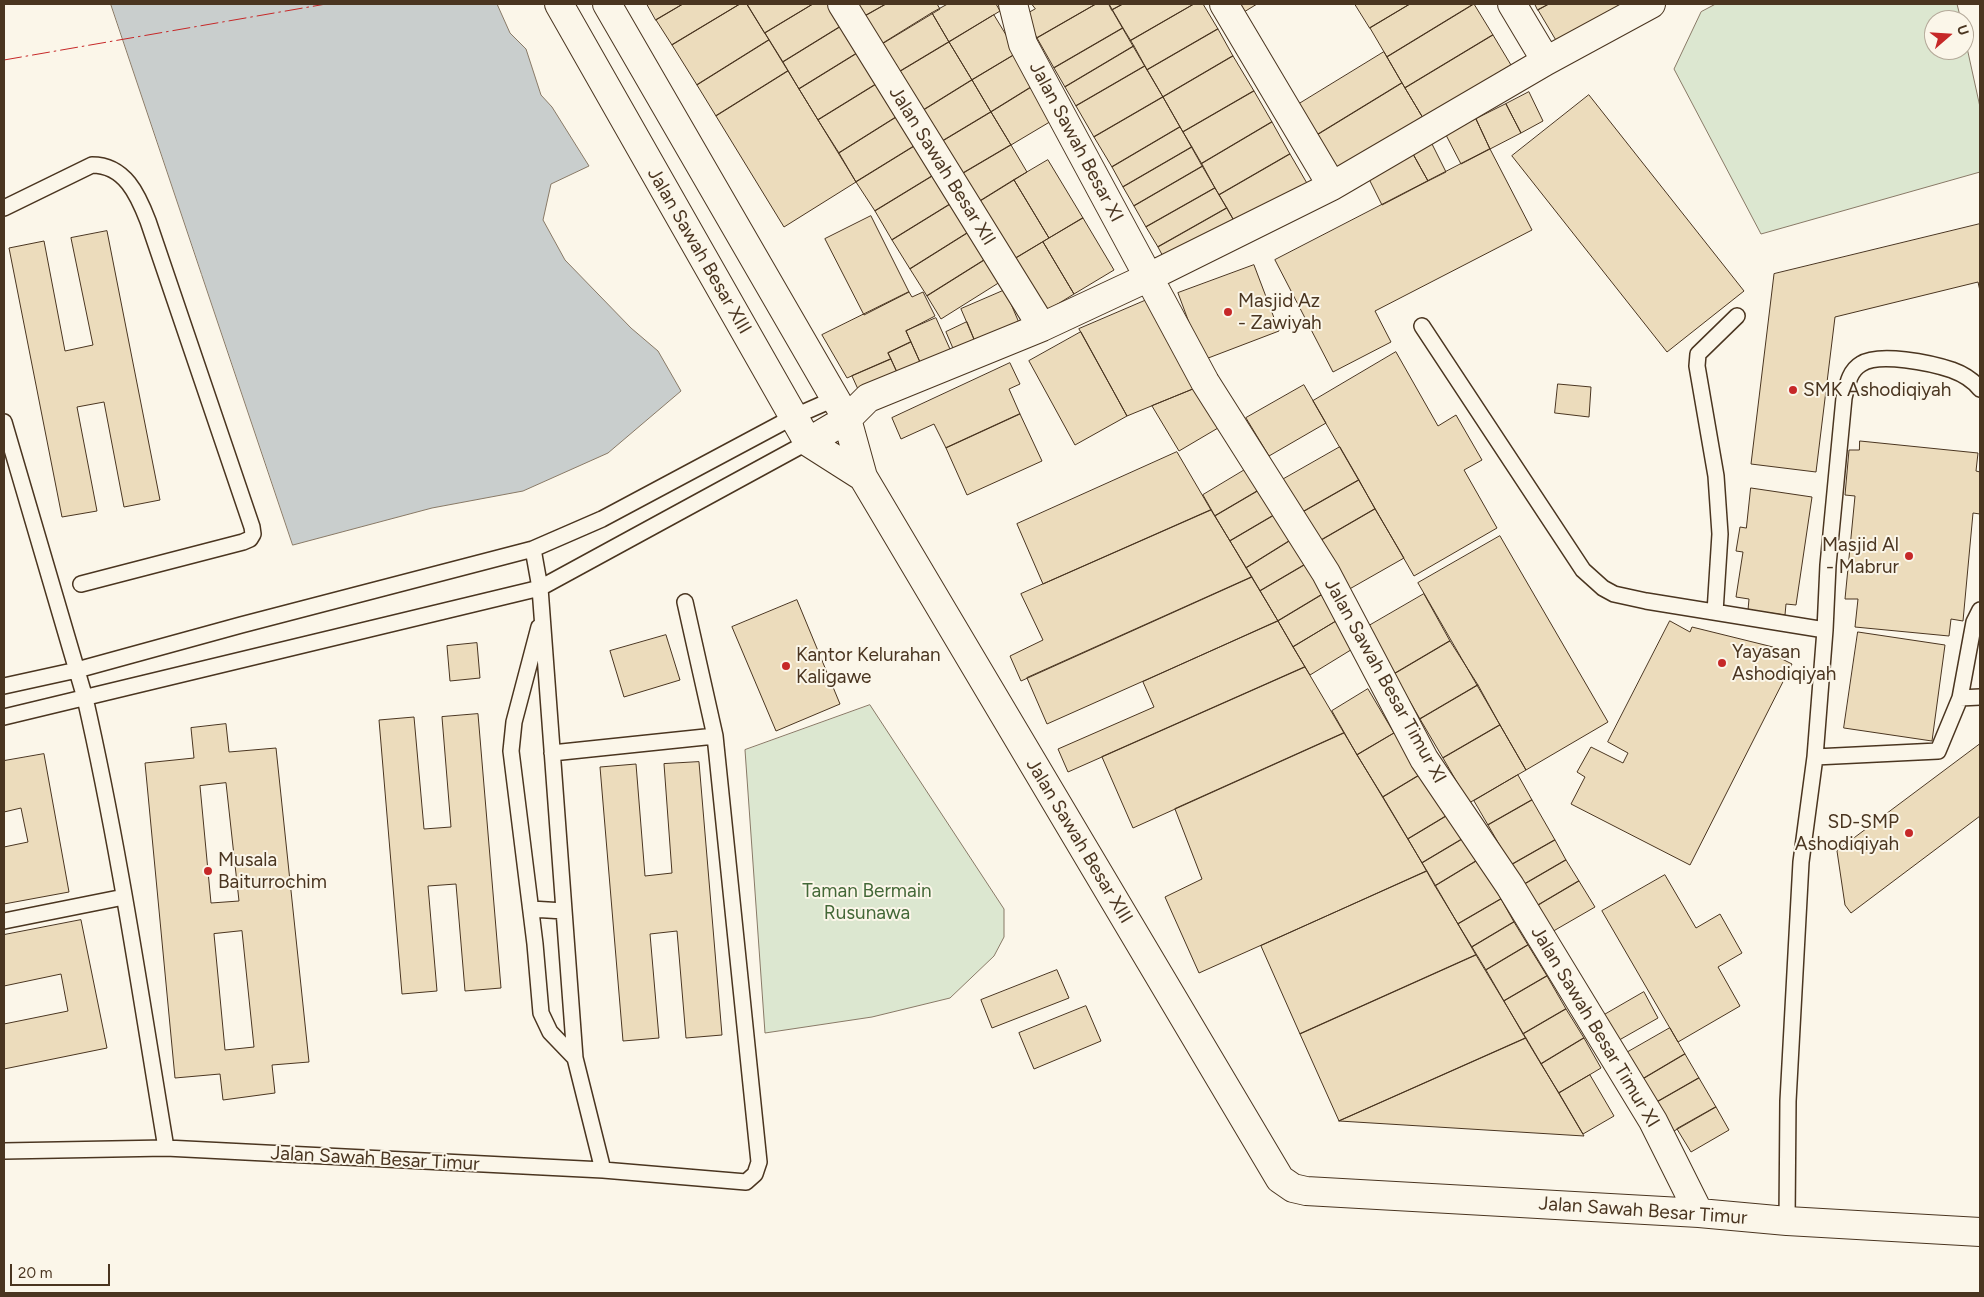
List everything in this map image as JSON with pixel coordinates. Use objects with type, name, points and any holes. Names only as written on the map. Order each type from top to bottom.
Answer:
[{"type":"street","name":"Jalan Sawah Besar XIII","points":[[559,4],[808,442],[863,477]]},
{"type":"street","name":"Jalan Sawah Besar XIII","points":[[607,4],[841,409],[863,477],[1280,1179],[1292,1188],[1306,1191]]},
{"type":"street","name":"Jalan Sawah Besar XII","points":[[842,4],[1042,327]]},
{"type":"street","name":"Jalan Sawah Besar XI","points":[[1013,4],[1024,44],[1122,231],[1149,277]]},
{"type":"street","points":[[1224,4],[1332,186]]},
{"type":"street","points":[[1512,4],[1546,61]]},
{"type":"street","points":[[808,442],[841,409],[1042,327],[1149,277],[1332,186],[1546,61],[1651,4]]},
{"type":"street","name":"Jalan Sawah Besar Timur XI","points":[[1149,277],[1205,382],[1326,573],[1424,759],[1510,886],[1648,1113],[1699,1214]]},
{"type":"street","name":"Jalan Sawah Besar Timur","points":[[1306,1191],[1699,1214],[1787,1222],[1980,1232]]},
{"type":"lane","points":[[4,208],[92,165],[103,165],[114,169],[125,178],[139,199],[148,221],[252,526],[253,534],[250,539],[243,542],[81,584]]},
{"type":"lane","points":[[1715,612],[1720,534],[1716,476],[1697,366],[1698,354],[1737,316]]},
{"type":"lane","points":[[1422,326],[1583,570],[1594,582],[1614,594],[1630,598],[1825,630]]},
{"type":"lane","points":[[1787,1222],[1788,1101],[1801,872],[1815,757],[1828,565],[1844,398],[1854,370],[1868,361],[1883,358],[1898,359],[1951,370],[1965,376],[1980,389]]},
{"type":"lane","points":[[4,686],[76,670],[241,625],[533,550],[602,519],[793,417],[841,409]]},
{"type":"lane","points":[[4,422],[85,698],[124,897],[166,1148]]},
{"type":"lane","points":[[4,717],[540,588],[808,442]]},
{"type":"lane","points":[[533,550],[540,588],[575,1058],[603,1170]]},
{"type":"lane","points":[[552,753],[716,736],[685,602]]},
{"type":"lane","points":[[1815,757],[1938,751],[1960,698],[1974,622],[1980,610]]},
{"type":"lane","points":[[542,616],[514,722],[511,751],[531,909],[541,1013],[550,1032],[575,1058]]},
{"type":"lane","points":[[1960,698],[1980,697]]},
{"type":"lane","name":"Jalan Sawah Besar Timur","points":[[4,1151],[166,1148],[603,1170],[746,1182],[755,1174],[759,1162],[716,736]]},
{"type":"lane","points":[[4,921],[124,897]]},
{"type":"lane","points":[[531,909],[564,911]]},
{"type":"green space","points":[[1716,4],[1957,4],[1958,10],[1924,10],[1924,60],[1970,60],[1980,107],[1980,172],[1761,234],[1674,69],[1701,12]]},
{"type":"green space","name":"Taman Bermain Rusunawa","points":[[870,705],[1004,909],[1004,937],[994,956],[950,998],[872,1017],[765,1033],[745,750]]},
{"type":"shaded area","points":[[111,4],[497,4],[510,33],[526,49],[541,95],[552,107],[589,166],[551,184],[543,220],[565,260],[631,328],[658,351],[681,391],[608,453],[523,491],[432,508],[293,545]]},
{"type":"building","points":[[647,4],[683,4],[656,20]]},
{"type":"building","points":[[683,4],[740,4],[672,45],[656,20]]},
{"type":"building","points":[[740,4],[747,4],[769,40],[697,85],[672,45]]},
{"type":"building","points":[[747,4],[813,4],[765,33]]},
{"type":"building","points":[[813,4],[829,4],[843,25],[783,62],[765,33]]},
{"type":"building","points":[[857,4],[886,4],[865,16]]},
{"type":"building","points":[[886,4],[937,4],[940,9],[882,44],[865,16]]},
{"type":"building","points":[[948,4],[996,4],[1000,11],[949,42],[932,13]]},
{"type":"building","points":[[1032,4],[1096,4],[1037,38],[1024,15],[1035,9]]},
{"type":"building","points":[[1096,4],[1109,4],[1123,28],[1054,68],[1037,38]]},
{"type":"building","points":[[1109,4],[1123,4],[1112,10]]},
{"type":"building","points":[[1123,4],[1194,4],[1130,41],[1112,10]]},
{"type":"building","points":[[1194,4],[1203,4],[1218,29],[1147,70],[1130,41]]},
{"type":"building","points":[[1239,4],[1257,4],[1244,12]]},
{"type":"building","points":[[1355,4],[1410,4],[1370,28]]},
{"type":"building","points":[[1410,4],[1474,4],[1387,57],[1370,28]]},
{"type":"building","points":[[1474,4],[1493,35],[1405,88],[1387,57]]},
{"type":"building","points":[[1535,4],[1549,4],[1538,10]]},
{"type":"building","points":[[1549,4],[1622,4],[1557,42],[1538,10]]},
{"type":"building","points":[[932,13],[949,42],[899,72],[882,44]]},
{"type":"building","points":[[994,15],[1017,53],[972,80],[949,42]]},
{"type":"building","points":[[843,25],[859,52],[799,89],[783,62]]},
{"type":"building","points":[[1123,28],[1134,46],[1065,87],[1054,68]]},
{"type":"building","points":[[1218,29],[1233,56],[1163,97],[1147,70]]},
{"type":"building","points":[[1493,35],[1511,65],[1423,118],[1405,88]]},
{"type":"building","points":[[769,40],[788,71],[716,116],[697,85]]},
{"type":"building","points":[[949,42],[972,80],[922,111],[899,72]]},
{"type":"building","points":[[1134,46],[1145,66],[1076,106],[1065,87]]},
{"type":"building","points":[[859,52],[878,83],[818,120],[799,89]]},
{"type":"building","points":[[1384,52],[1402,83],[1317,135],[1299,104]]},
{"type":"building","points":[[1014,55],[1033,86],[991,112],[972,80]]},
{"type":"building","points":[[1233,56],[1254,91],[1183,132],[1163,97]]},
{"type":"building","points":[[1145,66],[1163,97],[1094,137],[1076,106]]},
{"type":"building","points":[[788,71],[856,182],[784,227],[716,116]]},
{"type":"building","points":[[972,80],[991,112],[941,142],[922,111]]},
{"type":"building","points":[[878,83],[898,116],[839,153],[818,120]]},
{"type":"building","points":[[1402,83],[1423,118],[1338,169],[1317,135]]},
{"type":"building","points":[[1033,86],[1053,120],[1011,145],[991,112]]},
{"type":"building","points":[[1254,91],[1272,122],[1201,164],[1183,132]]},
{"type":"building","points":[[1529,92],[1543,121],[1521,133],[1506,104]]},
{"type":"building","points":[[1589,95],[1744,291],[1667,352],[1512,156]]},
{"type":"building","points":[[1163,97],[1180,127],[1112,167],[1094,137]]},
{"type":"building","points":[[1506,104],[1521,133],[1490,149],[1476,119]]},
{"type":"building","points":[[991,112],[1011,145],[960,175],[941,142]]},
{"type":"building","points":[[898,116],[916,145],[856,182],[839,153]]},
{"type":"building","points":[[1476,119],[1490,149],[1461,164],[1446,135]]},
{"type":"building","points":[[1272,122],[1290,154],[1219,195],[1201,164]]},
{"type":"building","points":[[1180,127],[1192,147],[1123,187],[1112,167]]},
{"type":"building","points":[[1432,144],[1446,172],[1428,181],[1413,154]]},
{"type":"building","points":[[916,145],[934,175],[875,211],[856,182]]},
{"type":"building","points":[[1011,145],[1027,172],[977,203],[960,175]]},
{"type":"building","points":[[1192,147],[1203,166],[1134,206],[1123,187]]},
{"type":"building","points":[[1490,149],[1532,230],[1375,311],[1391,342],[1333,372],[1275,260]]},
{"type":"building","points":[[1290,154],[1308,185],[1237,226],[1219,195]]},
{"type":"building","points":[[1413,154],[1428,181],[1382,205],[1368,177]]},
{"type":"building","points":[[1048,160],[1083,218],[1049,238],[1014,180]]},
{"type":"building","points":[[1203,166],[1215,188],[1146,227],[1134,206]]},
{"type":"building","points":[[934,175],[952,203],[892,240],[875,211]]},
{"type":"building","points":[[1014,180],[1049,238],[1011,261],[977,203]]},
{"type":"building","points":[[1215,188],[1227,208],[1158,247],[1146,227]]},
{"type":"building","points":[[952,203],[969,232],[910,269],[892,240]]},
{"type":"building","points":[[1227,208],[1237,226],[1168,266],[1158,247]]},
{"type":"building","points":[[871,216],[909,292],[864,315],[825,239]]},
{"type":"building","points":[[1083,218],[1114,270],[1074,294],[1043,242]]},
{"type":"building","name":"SMK Ashodiqiyah","points":[[1980,224],[1980,291],[1978,282],[1835,317],[1816,472],[1751,464],[1774,274]]},
{"type":"building","points":[[107,231],[160,500],[124,507],[104,402],[77,407],[97,511],[62,517],[9,248],[44,241],[65,351],[93,345],[71,238]]},
{"type":"building","points":[[969,232],[986,259],[927,296],[910,269]]},
{"type":"building","points":[[1043,242],[1074,294],[1043,313],[1011,261]]},
{"type":"building","points":[[986,259],[1000,282],[941,319],[927,296]]},
{"type":"building","name":"Masjid Az - Zawiyah","points":[[1254,265],[1279,331],[1203,360],[1178,293]]},
{"type":"building","points":[[1005,290],[1020,325],[976,344],[961,309]]},
{"type":"building","points":[[909,292],[912,297],[923,292],[935,316],[906,331],[911,342],[888,353],[891,359],[847,378],[822,335]]},
{"type":"building","points":[[1149,299],[1200,386],[1127,416],[1079,329]]},
{"type":"building","points":[[936,318],[954,358],[924,371],[906,331]]},
{"type":"building","points":[[967,322],[976,344],[955,353],[946,332]]},
{"type":"building","points":[[1081,332],[1127,416],[1075,445],[1029,361]]},
{"type":"building","points":[[911,342],[924,371],[901,381],[888,353]]},
{"type":"building","points":[[1396,352],[1438,426],[1456,415],[1482,460],[1464,470],[1497,528],[1414,576],[1313,401]]},
{"type":"building","points":[[891,359],[901,381],[862,398],[852,376]]},
{"type":"building","points":[[1010,363],[1020,384],[1009,389],[1020,414],[946,448],[934,424],[901,439],[892,418]]},
{"type":"building","points":[[1558,384],[1591,387],[1589,417],[1555,413]]},
{"type":"building","points":[[1304,385],[1326,423],[1269,456],[1246,418]]},
{"type":"building","points":[[1194,389],[1218,428],[1179,451],[1152,406]]},
{"type":"building","points":[[1020,414],[1042,461],[967,495],[946,448]]},
{"type":"building","name":"Masjid Al - Mabrur","points":[[1860,441],[1978,453],[1976,471],[1980,472],[1980,514],[1973,513],[1963,621],[1951,619],[1949,636],[1855,627],[1858,599],[1845,599],[1855,496],[1845,495],[1849,450],[1859,450]]},
{"type":"building","points":[[1340,447],[1359,480],[1301,513],[1282,480]]},
{"type":"building","points":[[1177,452],[1211,510],[1043,584],[1017,524]]},
{"type":"building","points":[[1248,468],[1261,489],[1215,516],[1203,495]]},
{"type":"building","points":[[1359,480],[1375,509],[1318,542],[1301,513]]},
{"type":"building","points":[[1751,488],[1812,497],[1796,605],[1786,604],[1785,615],[1748,610],[1749,599],[1736,597],[1743,552],[1736,551],[1740,527],[1746,528]]},
{"type":"building","points":[[1261,489],[1276,514],[1230,541],[1215,516]]},
{"type":"building","points":[[1375,509],[1404,558],[1346,591],[1318,542]]},
{"type":"building","points":[[1211,510],[1252,577],[1021,681],[1010,656],[1043,640],[1021,594]]},
{"type":"building","points":[[1276,514],[1291,540],[1246,568],[1230,541]]},
{"type":"building","points":[[1500,536],[1608,722],[1526,770],[1418,583]]},
{"type":"building","points":[[1291,540],[1306,564],[1260,591],[1246,568]]},
{"type":"building","points":[[1306,564],[1323,594],[1278,621],[1260,591]]},
{"type":"building","points":[[1252,577],[1278,621],[1047,724],[1027,678]]},
{"type":"building","points":[[1323,594],[1339,619],[1293,647],[1278,621]]},
{"type":"building","points":[[1424,594],[1450,641],[1394,674],[1367,627]]},
{"type":"building","name":"Kantor Kelurahan Kaligawe","points":[[797,600],[840,704],[776,731],[732,627]]},
{"type":"building","points":[[1278,621],[1305,667],[1068,772],[1058,749],[1154,707],[1143,682]]},
{"type":"building","points":[[1337,621],[1354,648],[1310,675],[1293,647]]},
{"type":"building","points":[[1670,621],[1690,632],[1692,627],[1773,647],[1770,653],[1792,664],[1690,865],[1571,804],[1585,777],[1577,772],[1591,747],[1623,763],[1628,753],[1608,742]]},
{"type":"building","points":[[1858,632],[1945,645],[1932,741],[1844,728]]},
{"type":"building","points":[[666,635],[680,680],[624,697],[610,651]]},
{"type":"building","points":[[1450,641],[1478,685],[1420,719],[1394,674]]},
{"type":"building","points":[[477,643],[480,678],[450,681],[447,646]]},
{"type":"building","points":[[1305,667],[1344,733],[1133,828],[1102,757]]},
{"type":"building","points":[[1478,685],[1500,725],[1443,758],[1420,719]]},
{"type":"building","points":[[1368,689],[1394,733],[1357,755],[1332,711]]},
{"type":"building","points":[[478,714],[501,988],[465,991],[456,884],[428,886],[437,991],[402,994],[379,720],[414,717],[424,829],[451,827],[442,717]]},
{"type":"building","points":[[226,724],[229,752],[276,748],[309,1062],[272,1065],[275,1093],[223,1100],[220,1074],[175,1078],[145,763],[194,758],[191,728]],"holes":[[[226,783],[239,901],[211,903],[200,786]],[[242,931],[254,1047],[225,1050],[214,934]]]},
{"type":"building","points":[[1500,725],[1526,770],[1469,803],[1443,758]]},
{"type":"building","points":[[1403,728],[1428,770],[1383,797],[1357,755]]},
{"type":"building","points":[[1344,733],[1427,871],[1199,973],[1165,897],[1202,879],[1175,809]]},
{"type":"building","name":"SD-SMP Ashodiqiyah","points":[[1980,744],[1980,816],[1851,913],[1845,905],[1837,851]]},
{"type":"building","points":[[44,754],[69,892],[4,904],[4,847],[28,842],[21,808],[4,812],[4,761]]},
{"type":"building","points":[[699,762],[722,1035],[686,1038],[677,931],[650,934],[659,1038],[623,1041],[600,767],[636,764],[645,876],[672,873],[664,764]]},
{"type":"building","points":[[1428,770],[1453,812],[1408,839],[1383,797]]},
{"type":"building","points":[[1518,775],[1532,800],[1488,825],[1474,801]]},
{"type":"building","points":[[1532,800],[1555,840],[1511,865],[1488,825]]},
{"type":"building","points":[[1453,812],[1464,838],[1422,863],[1408,839]]},
{"type":"building","points":[[1464,838],[1478,860],[1435,886],[1422,863]]},
{"type":"building","points":[[1555,840],[1566,860],[1523,885],[1511,865]]},
{"type":"building","points":[[1478,860],[1501,899],[1458,924],[1435,886]]},
{"type":"building","points":[[1566,860],[1579,881],[1535,907],[1523,885]]},
{"type":"building","points":[[1427,871],[1476,955],[1300,1034],[1261,946]]},
{"type":"building","points":[[1665,875],[1696,928],[1720,914],[1742,953],[1718,967],[1740,1006],[1678,1042],[1602,911]]},
{"type":"building","points":[[1579,881],[1595,907],[1550,933],[1535,907]]},
{"type":"building","points":[[1501,899],[1514,922],[1472,947],[1458,924]]},
{"type":"building","points":[[81,920],[107,1048],[4,1069],[4,1024],[68,1011],[61,974],[4,986],[4,935]]},
{"type":"building","points":[[1514,922],[1528,945],[1486,970],[1472,947]]},
{"type":"building","points":[[1528,945],[1547,976],[1504,1001],[1486,970]]},
{"type":"building","points":[[1476,955],[1526,1038],[1339,1121],[1300,1034]]},
{"type":"building","points":[[1057,970],[1069,998],[992,1028],[981,1000]]},
{"type":"building","points":[[1547,976],[1566,1009],[1523,1034],[1504,1001]]},
{"type":"building","points":[[1644,992],[1658,1018],[1614,1043],[1599,1018]]},
{"type":"building","points":[[1086,1006],[1101,1041],[1034,1069],[1019,1033]]},
{"type":"building","points":[[1566,1009],[1584,1038],[1541,1064],[1523,1034]]},
{"type":"building","points":[[1670,1028],[1685,1054],[1636,1083],[1621,1056]]},
{"type":"building","points":[[1526,1038],[1584,1136],[1339,1121]]},
{"type":"building","points":[[1584,1038],[1601,1068],[1559,1093],[1541,1064]]},
{"type":"building","points":[[1685,1054],[1699,1078],[1650,1106],[1636,1083]]},
{"type":"building","points":[[1590,1075],[1614,1116],[1583,1134],[1559,1093]]},
{"type":"building","points":[[1699,1078],[1716,1107],[1667,1135],[1650,1106]]},
{"type":"building","points":[[1716,1107],[1729,1130],[1691,1152],[1677,1129]]},
{"type":"power","points":[[4,60],[326,4]]},
{"type":"place","name":"Masjid Az - Zawiyah","points":[[1228,312]]},
{"type":"place","name":"SMK Ashodiqiyah","points":[[1793,390]]},
{"type":"place","name":"Masjid Al - Mabrur","points":[[1909,556]]},
{"type":"place","name":"Yayasan Ashodiqiyah","points":[[1722,663]]},
{"type":"place","name":"Kantor Kelurahan Kaligawe","points":[[786,666]]},
{"type":"place","name":"SD-SMP Ashodiqiyah","points":[[1909,833]]},
{"type":"place","name":"Musala Baiturrochim","points":[[208,871]]}]
